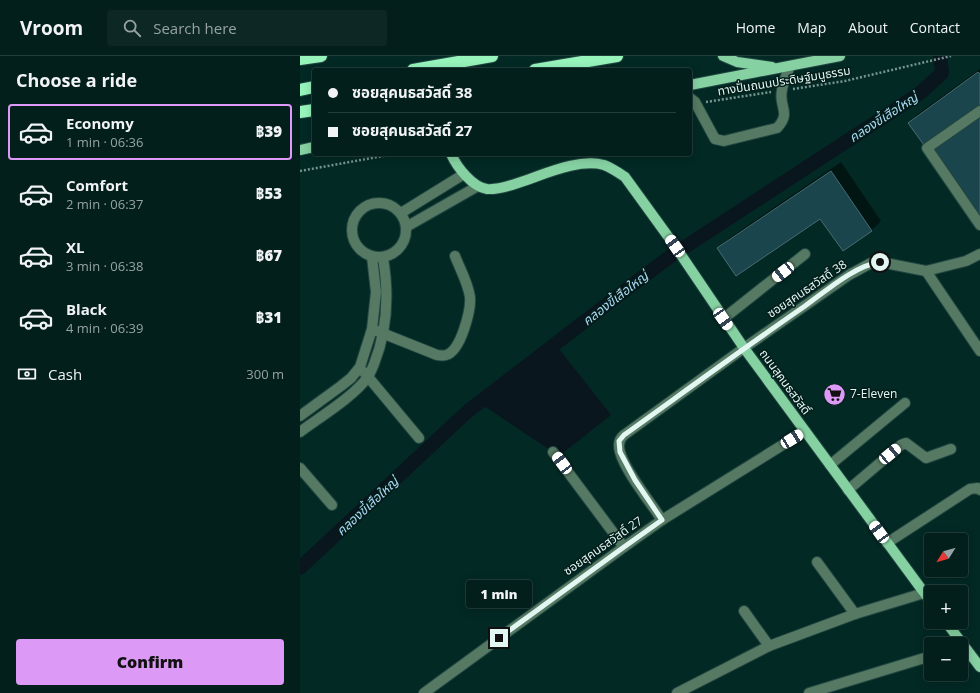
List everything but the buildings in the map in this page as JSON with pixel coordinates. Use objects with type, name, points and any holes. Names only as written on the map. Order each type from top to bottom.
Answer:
[{"type":"highway","points":[[300,59],[322,56]]},
{"type":"highway","points":[[424,68],[492,56]]},
{"type":"highway","points":[[547,68],[617,56]]},
{"type":"highway","points":[[300,90],[312,87]]},
{"type":"highway","points":[[300,112],[312,110]]},
{"type":"main road","points":[[724,56],[737,62],[780,68]]},
{"type":"main road","points":[[692,85],[840,56]]},
{"type":"main road","points":[[300,150],[312,147]]},
{"type":"main road","points":[[452,156],[464,174],[478,186]]},
{"type":"main road","name":"ถนนสุคนธสวัสดิ์","points":[[478,186],[487,189],[508,186],[576,165],[588,164],[604,166],[625,177],[675,246],[723,319],[924,592]]},
{"type":"main road","points":[[968,653],[980,667]]},
{"type":"street","points":[[693,101],[715,139],[724,141],[777,128],[783,122],[785,114],[781,91],[790,66]]},
{"type":"street","points":[[980,111],[927,148],[980,225]]},
{"type":"street","points":[[401,213],[464,174]]},
{"type":"street","points":[[406,227],[478,186]]},
{"type":"street","points":[[378,202],[391,205],[401,213],[406,227],[404,242],[395,253],[383,258],[372,257],[360,251],[353,240],[351,227],[356,215],[365,206],[378,202]]},
{"type":"street","points":[[723,319],[805,254]]},
{"type":"street","name":"ซอยสุคนธสวัสดิ์ 38","points":[[662,520],[626,466],[620,452],[619,441],[624,435],[744,348],[849,275],[871,263],[880,262],[926,271],[966,261],[980,254]]},
{"type":"street","points":[[372,329],[437,355],[446,355],[454,350],[464,329],[470,297],[467,285],[454,256]]},
{"type":"street","points":[[300,416],[351,378],[360,367],[372,329],[376,292],[372,257]]},
{"type":"street","points":[[300,432],[349,396],[369,377],[377,357],[383,334],[386,295],[383,258]]},
{"type":"street","points":[[926,271],[980,350]]},
{"type":"street","points":[[360,367],[419,438]]},
{"type":"street","points":[[830,465],[905,403]]},
{"type":"street","name":"ซอยสุคนธสวัสดิ์ 27","points":[[424,693],[662,520],[805,431]]},
{"type":"street","points":[[848,490],[900,445],[906,443],[926,458],[951,449]]},
{"type":"street","points":[[553,452],[624,547]]},
{"type":"street","points":[[300,468],[332,505]]},
{"type":"street","points":[[887,542],[970,489],[978,488],[980,490]]},
{"type":"street","points":[[817,562],[855,614]]},
{"type":"street","points":[[678,693],[769,646],[855,614],[924,592]]},
{"type":"street","points":[[744,611],[769,646]]},
{"type":"street","points":[[810,693],[924,658]]},
{"type":"path","name":"ทางปั่นถนนประดิษฐ์มนูธรรม","points":[[693,101],[781,91],[845,81],[950,56]]},
{"type":"path","points":[[300,171],[383,156]]},
{"type":"shaded area","points":[[556,345],[611,415],[559,456],[484,406]]},
{"type":"waterway","name":"คลองขี้เสือใหญ่","points":[[300,568],[468,411],[671,256],[919,94],[942,73],[940,56]]},
{"type":"place","name":"7-Eleven","points":[[834,394]]},
{"type":"route","points":[[499,638],[662,520],[626,466],[619,447],[619,441],[624,435],[744,348],[849,275],[871,263],[880,262]]}]
